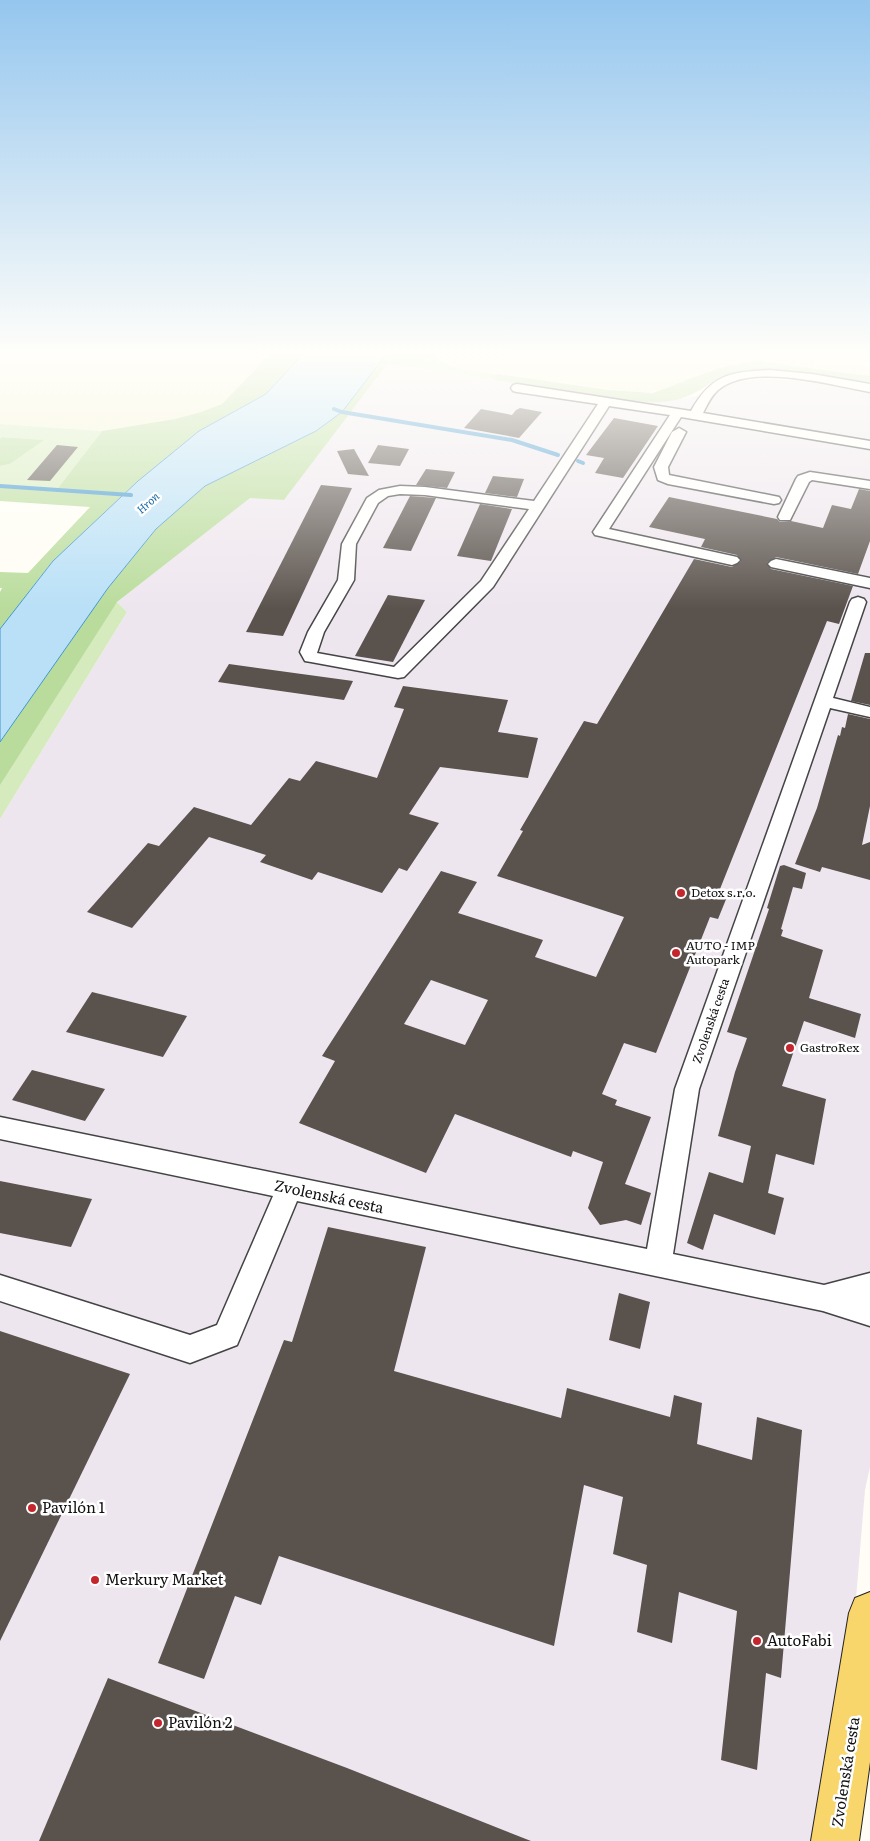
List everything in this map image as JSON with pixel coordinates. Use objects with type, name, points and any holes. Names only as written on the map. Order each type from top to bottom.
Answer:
[{"type":"main road","name":"Zvolenská cesta","points":[[835,1841],[870,1613]]},
{"type":"street","points":[[541,502],[400,490],[384,494],[372,502],[349,544],[347,551],[349,572],[316,632],[308,652],[311,657],[398,673],[487,584],[541,502],[582,438]]},
{"type":"street","points":[[669,438],[600,532],[732,560]]},
{"type":"street","points":[[675,438],[661,467],[663,477],[668,480],[774,500]]},
{"type":"street","points":[[833,438],[870,444]]},
{"type":"street","points":[[785,517],[803,479],[810,476],[870,485]]},
{"type":"street","points":[[776,564],[870,583]]},
{"type":"street","name":"Zvolenská cesta","points":[[658,1265],[687,1089],[858,602]]},
{"type":"street","points":[[824,701],[870,712]]},
{"type":"street","name":"Zvolenská cesta","points":[[2,1133],[289,1189],[823,1298],[870,1313]]},
{"type":"street","points":[[0,1288],[190,1349],[227,1336],[289,1189]]},
{"type":"street","name":"Zvolenská cesta","points":[[823,1298],[870,1286]]},
{"type":"shaded area","points":[[331,438],[870,438],[870,1467],[865,1490],[836,1841],[0,1841],[0,819],[127,612],[117,602],[250,497],[284,500]]},
{"type":"green space","points":[[15,438],[97,438],[58,488],[0,485],[0,466],[10,464],[43,440]]},
{"type":"green space","points":[[97,438],[191,438],[53,561],[0,629],[0,592],[2,588],[0,588],[0,572],[28,573],[90,507],[0,501],[0,485],[58,488]]},
{"type":"green space","points":[[302,438],[331,438],[284,500],[250,498],[117,602],[0,785],[0,742],[108,588],[156,529],[204,486]]},
{"type":"green space","points":[[0,439],[44,440],[10,464],[0,466]]},
{"type":"green space","points":[[117,602],[127,612],[0,819],[0,742]]},
{"type":"water","name":"Hron","points":[[191,438],[302,438],[205,486],[156,529],[108,588],[0,742],[0,629],[53,561],[138,481]]},
{"type":"building","points":[[599,438],[650,438],[623,478],[595,473],[604,458],[586,455]]},
{"type":"building","points":[[57,445],[78,447],[50,481],[27,480]]},
{"type":"building","points":[[378,445],[409,449],[400,466],[368,463]]},
{"type":"building","points":[[354,449],[369,476],[348,474],[337,451]]},
{"type":"building","points":[[426,469],[455,472],[447,488],[416,485]]},
{"type":"building","points":[[493,476],[524,479],[517,497],[485,493]]},
{"type":"building","points":[[321,485],[352,488],[283,636],[246,632]]},
{"type":"building","points":[[859,489],[870,491],[870,541],[858,574],[776,557],[767,563],[771,569],[853,586],[839,624],[827,621],[720,889],[729,892],[718,919],[710,917],[656,1053],[624,1043],[602,1094],[617,1100],[615,1105],[651,1117],[625,1184],[651,1193],[641,1225],[626,1220],[600,1225],[588,1208],[603,1162],[573,1151],[571,1157],[455,1114],[426,1173],[299,1123],[335,1061],[322,1056],[441,871],[477,882],[458,913],[543,940],[535,957],[596,977],[624,917],[497,876],[523,831],[520,830],[584,721],[597,724],[694,559],[732,567],[741,561],[737,555],[701,547],[705,539],[649,527],[669,497],[777,519],[780,522],[791,521],[823,528],[832,505],[851,509]],"holes":[[[431,980],[488,1000],[465,1045],[404,1024]]]},
{"type":"building","points":[[410,496],[436,498],[411,551],[383,548]]},
{"type":"building","points":[[480,504],[512,509],[491,561],[457,556]]},
{"type":"building","points":[[388,595],[425,600],[393,662],[355,656]]},
{"type":"building","points":[[865,653],[870,653],[870,705],[851,701]]},
{"type":"building","points":[[229,664],[353,681],[344,700],[218,682]]},
{"type":"building","points":[[403,686],[508,700],[498,732],[538,738],[528,778],[440,767],[409,814],[439,823],[407,871],[399,868],[382,893],[318,872],[312,880],[260,862],[266,855],[209,837],[132,928],[87,912],[148,843],[159,846],[194,807],[251,825],[289,778],[300,781],[316,761],[377,778],[404,709],[394,707]]},
{"type":"building","points":[[848,714],[870,719],[870,806],[862,845],[870,842],[870,880],[822,867],[820,872],[795,864],[817,808],[838,735],[840,736],[842,727],[845,728]]},
{"type":"building","points":[[784,865],[806,873],[802,889],[793,887],[781,929],[783,930],[781,936],[823,950],[809,998],[861,1014],[855,1038],[804,1021],[782,1086],[826,1099],[814,1165],[776,1154],[768,1193],[784,1198],[775,1235],[714,1214],[703,1250],[687,1243],[709,1172],[743,1183],[751,1146],[718,1136],[735,1072],[747,1038],[727,1032],[769,909],[767,908],[780,866]]},
{"type":"building","points":[[92,992],[187,1016],[163,1057],[66,1032]]},
{"type":"building","points":[[32,1070],[105,1089],[85,1121],[12,1100]]},
{"type":"building","points":[[0,1181],[92,1199],[71,1247],[0,1233]]},
{"type":"building","points":[[328,1227],[426,1247],[394,1371],[561,1418],[567,1388],[670,1417],[674,1395],[702,1403],[697,1444],[752,1460],[757,1417],[802,1430],[781,1678],[766,1673],[757,1770],[721,1760],[737,1611],[679,1592],[672,1643],[637,1632],[647,1565],[613,1554],[623,1497],[584,1485],[554,1646],[279,1556],[261,1605],[235,1596],[204,1679],[158,1663],[284,1340],[292,1342]]},
{"type":"building","points":[[619,1293],[650,1302],[640,1349],[609,1340]]},
{"type":"building","name":"Pavilón 1","points":[[0,1331],[130,1374],[0,1641]]},
{"type":"building","name":"Pavilón 2","points":[[108,1678],[347,1768],[531,1841],[39,1841]]},
{"type":"waterway","points":[[499,438],[512,440],[558,455]]},
{"type":"waterway","points":[[578,461],[583,463]]},
{"type":"waterway","points":[[0,486],[131,495]]},
{"type":"place","name":"Detox s.r.o.","points":[[681,893]]},
{"type":"place","name":"AUTO - IMP Autopark","points":[[676,953]]},
{"type":"place","name":"GastroRex","points":[[790,1048]]},
{"type":"place","name":"Pavilón 1","points":[[32,1508]]},
{"type":"place","name":"Merkury Market","points":[[95,1580]]},
{"type":"place","name":"AutoFabi","points":[[757,1641]]},
{"type":"place","name":"Pavilón 2","points":[[158,1723]]}]
